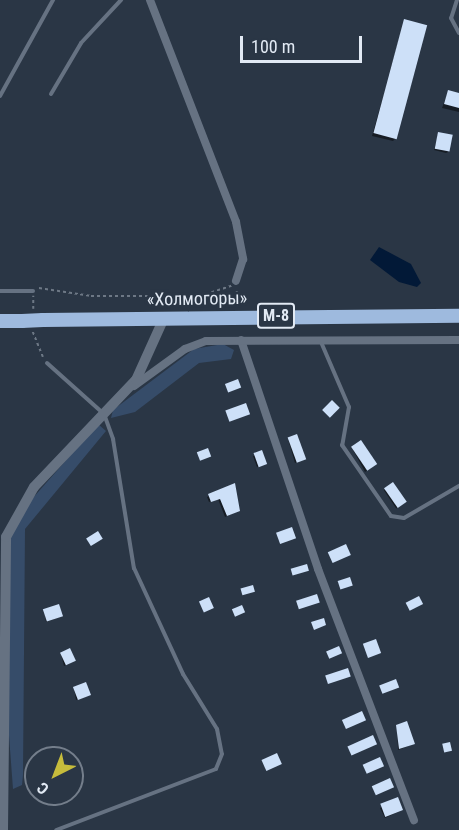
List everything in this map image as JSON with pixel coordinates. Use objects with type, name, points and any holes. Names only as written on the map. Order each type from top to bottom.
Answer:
[{"type":"highway","name":"«Холмогоры»","points":[[0,321],[459,316]]},
{"type":"street","points":[[150,0],[236,222],[243,259],[236,281]]},
{"type":"street","points":[[127,392],[147,362],[164,318]]},
{"type":"street","points":[[241,340],[318,569],[414,820]]},
{"type":"street","points":[[3,830],[6,537],[34,487],[127,392],[193,344],[241,340],[459,340]]},
{"type":"street","points":[[147,362],[157,369]]},
{"type":"lane","points":[[0,96],[53,0]]},
{"type":"lane","points":[[51,94],[81,44],[120,0]]},
{"type":"lane","points":[[457,0],[451,18],[459,33]]},
{"type":"lane","points":[[0,291],[33,291]]},
{"type":"lane","points":[[319,339],[349,407],[342,445],[391,516],[404,518],[459,486]]},
{"type":"lane","points":[[47,363],[104,414],[113,439],[134,568],[183,674],[217,729],[222,754],[216,769],[56,830]]},
{"type":"path","points":[[52,288],[91,296],[200,296],[224,292],[236,281]]},
{"type":"shaded area","points":[[379,247],[411,264],[421,283],[417,287],[399,282],[370,260]]},
{"type":"shaded area","points":[[223,344],[234,350],[231,359],[199,363],[135,412],[111,418],[113,410],[194,349]]},
{"type":"shaded area","points":[[98,424],[106,431],[25,529],[23,775],[22,785],[13,789],[7,709],[10,537],[25,507]]},
{"type":"building","points":[[404,19],[427,25],[397,139],[373,133]]},
{"type":"building","points":[[448,90],[459,93],[459,108],[444,104]]},
{"type":"building","points":[[438,132],[453,135],[449,152],[435,149]]},
{"type":"building","points":[[238,379],[241,387],[228,392],[225,384]]},
{"type":"building","points":[[332,400],[340,408],[330,418],[322,410]]},
{"type":"building","points":[[246,403],[250,414],[229,422],[225,411]]},
{"type":"building","points":[[297,434],[306,459],[297,463],[288,437]]},
{"type":"building","points":[[361,440],[377,464],[367,471],[351,447]]},
{"type":"building","points":[[208,448],[211,456],[200,461],[197,452]]},
{"type":"building","points":[[262,450],[267,464],[259,467],[254,453]]},
{"type":"building","points":[[393,482],[407,502],[398,508],[384,488]]},
{"type":"building","points":[[235,483],[240,511],[227,516],[220,499],[211,502],[208,494]]},
{"type":"building","points":[[292,527],[296,538],[280,544],[276,533]]},
{"type":"building","points":[[98,531],[103,539],[91,546],[86,538]]},
{"type":"building","points":[[346,544],[351,555],[333,563],[328,552]]},
{"type":"building","points":[[307,564],[309,571],[293,575],[291,569]]},
{"type":"building","points":[[350,577],[353,586],[340,590],[338,581]]},
{"type":"building","points":[[253,585],[255,592],[242,595],[241,589]]},
{"type":"building","points":[[317,594],[320,603],[299,609],[296,601]]},
{"type":"building","points":[[419,596],[423,604],[410,611],[406,603]]},
{"type":"building","points":[[209,597],[214,608],[204,612],[199,601]]},
{"type":"building","points":[[59,604],[63,616],[47,622],[43,609]]},
{"type":"building","points":[[242,605],[245,612],[235,617],[232,609]]},
{"type":"building","points":[[324,618],[326,625],[314,630],[311,622]]},
{"type":"building","points":[[376,639],[381,653],[368,658],[363,644]]},
{"type":"building","points":[[339,646],[342,653],[329,659],[326,651]]},
{"type":"building","points":[[70,648],[76,661],[66,665],[60,653]]},
{"type":"building","points":[[348,668],[351,677],[328,684],[325,675]]},
{"type":"building","points":[[396,679],[399,687],[382,694],[379,685]]},
{"type":"building","points":[[86,682],[91,695],[78,700],[73,687]]},
{"type":"building","points":[[362,711],[366,720],[346,729],[342,720]]},
{"type":"building","points":[[407,721],[415,744],[399,749],[396,725]]},
{"type":"building","points":[[373,735],[377,744],[351,756],[347,746]]},
{"type":"building","points":[[450,742],[452,751],[444,753],[442,744]]},
{"type":"building","points":[[277,753],[282,764],[266,771],[261,760]]},
{"type":"building","points":[[380,757],[384,766],[367,774],[363,765]]},
{"type":"building","points":[[390,778],[394,787],[376,795],[372,786]]},
{"type":"building","points":[[398,797],[403,810],[385,817],[380,804]]}]
